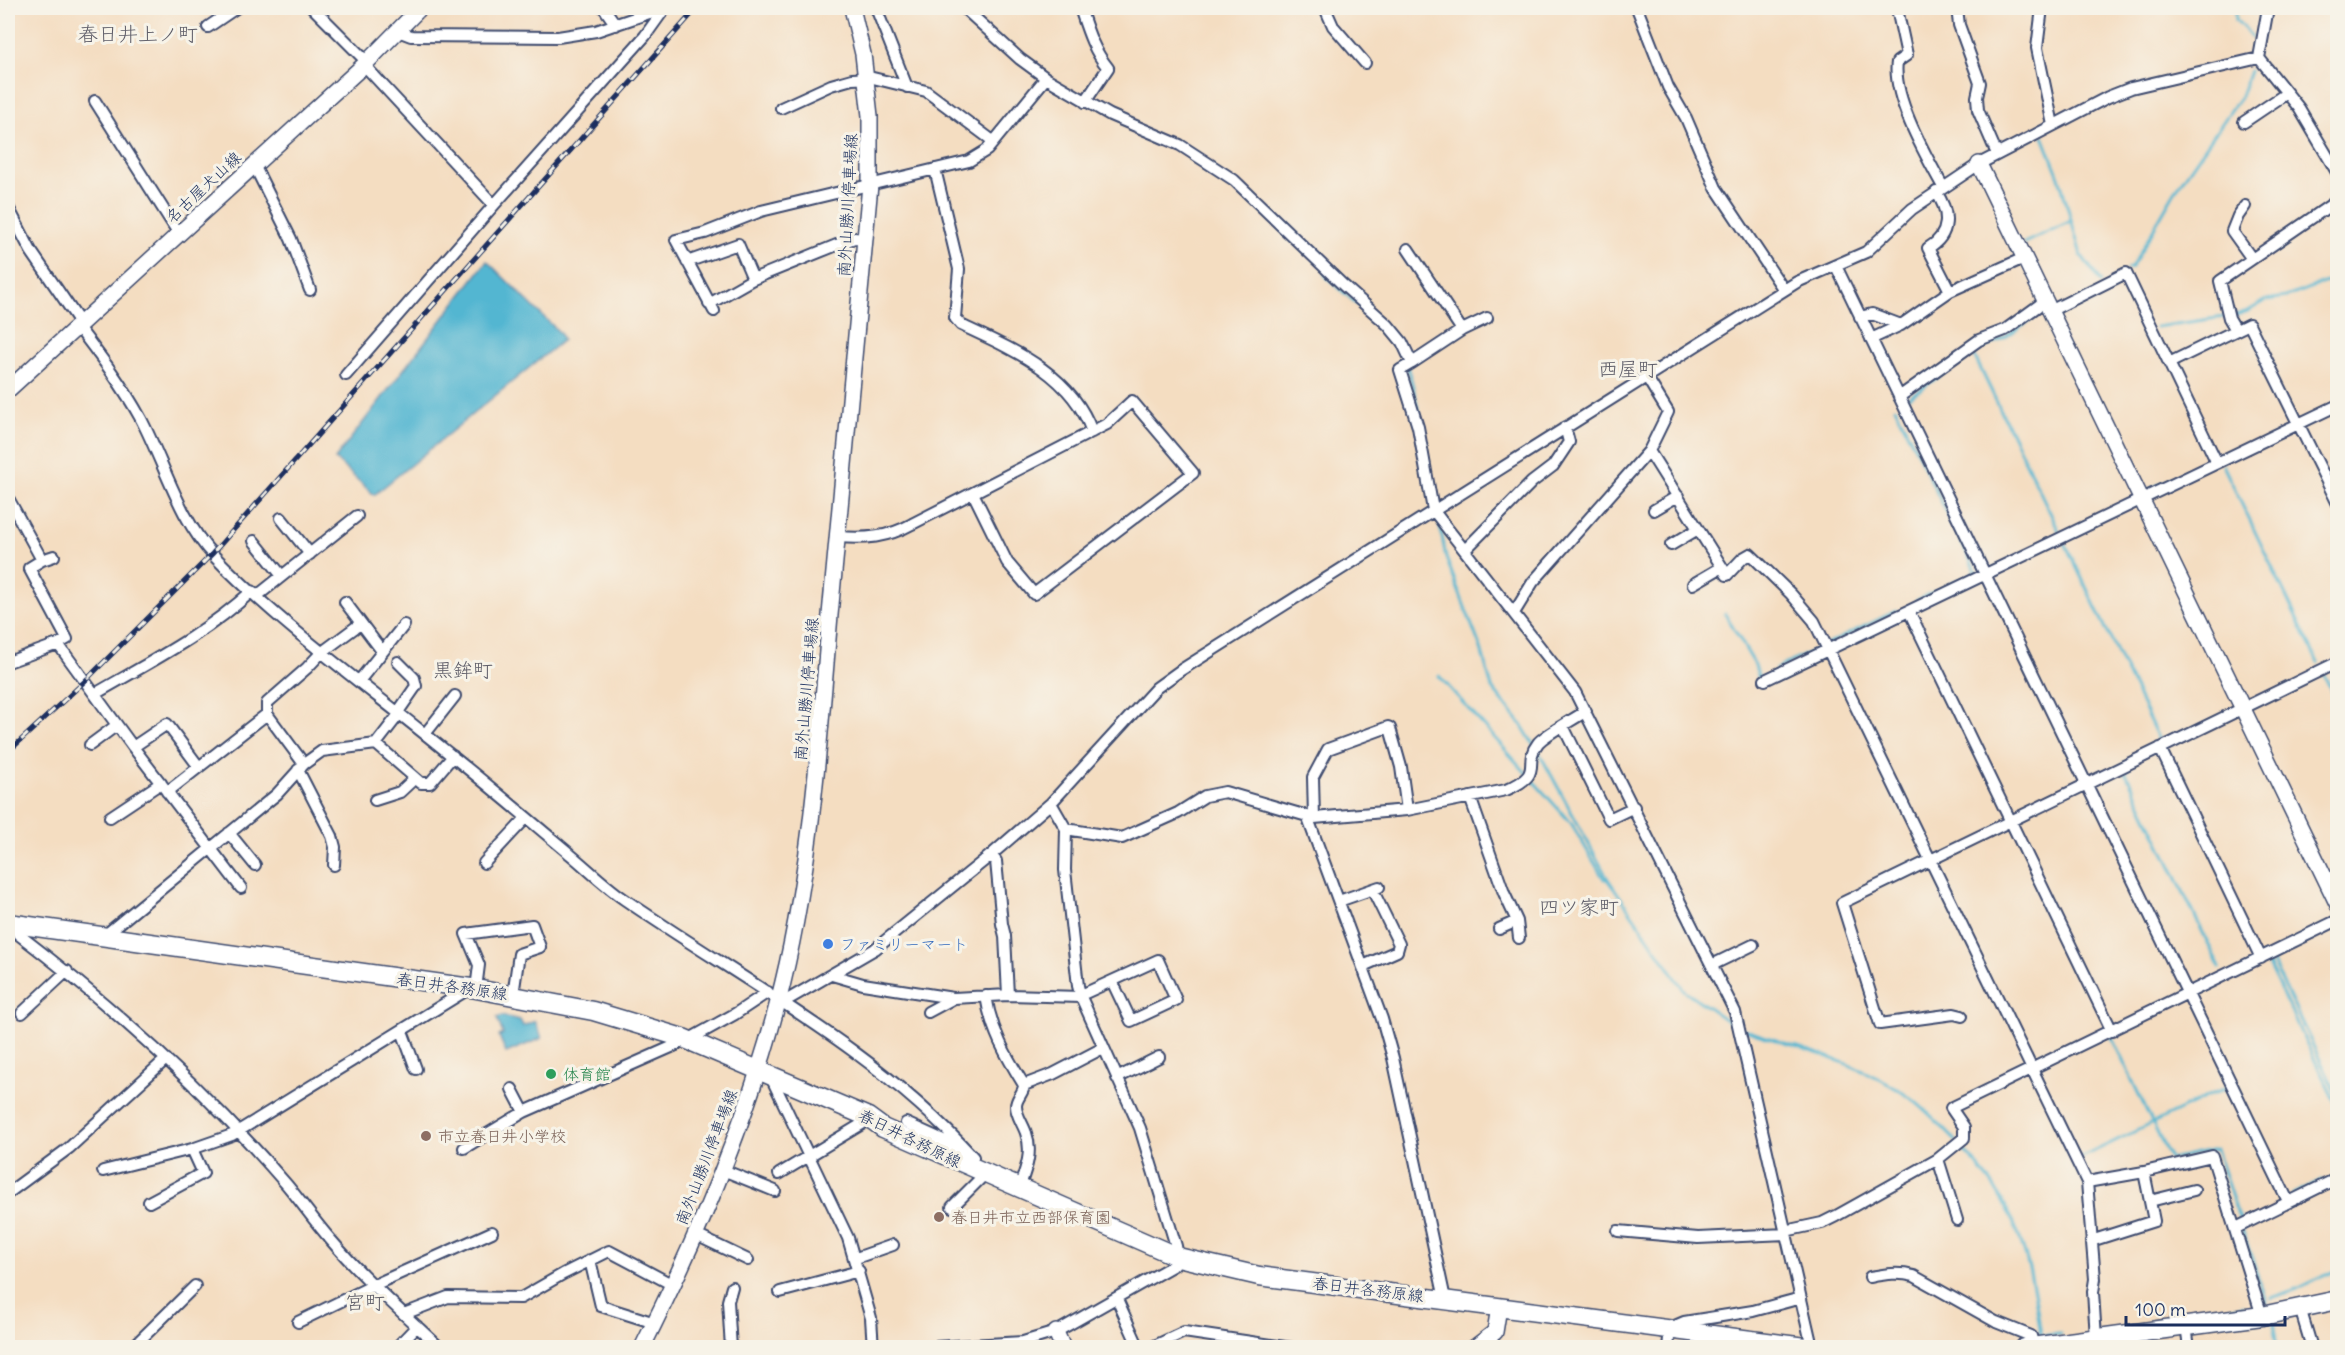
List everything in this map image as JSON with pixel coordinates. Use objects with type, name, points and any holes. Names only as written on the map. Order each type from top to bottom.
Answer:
[{"type":"main road","name":"名古屋犬山線","points":[[8,390],[365,63],[420,8]]},
{"type":"main road","name":"南外山勝川停車場線","points":[[642,1347],[696,1235],[765,1073],[776,998],[798,911],[814,794],[870,185],[870,116],[863,54],[852,8]]},
{"type":"main road","points":[[1978,164],[2337,906]]},
{"type":"main road","name":"春日井各務原線","points":[[12,923],[473,988],[593,1011],[686,1039],[868,1117],[883,1128],[974,1163],[1019,1188],[1178,1257],[1259,1276],[1813,1347]]},
{"type":"main road","points":[[2029,1347],[2103,1341],[2186,1326],[2262,1316],[2337,1300]]},
{"type":"main road","points":[[1474,1347],[1495,1332],[1499,1307]]},
{"type":"main road","points":[[1056,1332],[1063,1347]]},
{"type":"street","points":[[208,27],[236,8]]},
{"type":"street","points":[[313,8],[494,205]]},
{"type":"street","points":[[604,8],[616,25]]},
{"type":"street","points":[[398,31],[411,36],[558,37],[596,32],[665,8]]},
{"type":"street","points":[[346,375],[645,36],[665,8]]},
{"type":"street","points":[[876,8],[907,87]]},
{"type":"street","points":[[964,8],[1020,59],[1046,78],[1110,115],[1180,145],[1234,180],[1342,285],[1388,325],[1402,342],[1412,363]]},
{"type":"street","points":[[1080,8],[1092,43],[1108,68],[1085,102]]},
{"type":"street","points":[[1325,8],[1333,26],[1365,63]]},
{"type":"street","points":[[1637,8],[1668,87],[1686,118],[1716,188],[1784,290]]},
{"type":"street","points":[[1902,8],[1897,9],[1907,56],[1897,62],[1895,73],[1914,134],[1946,208],[1944,232],[1940,241],[1928,248],[1950,291]]},
{"type":"street","points":[[1957,8],[1959,25],[1980,83],[1977,97],[1978,110],[1997,154]]},
{"type":"street","points":[[2042,8],[2037,48],[2053,125]]},
{"type":"street","points":[[2268,8],[2259,58],[2288,93],[2337,174]]},
{"type":"street","points":[[464,1148],[524,1112],[676,1045],[735,1014],[832,975],[875,949],[1051,803],[1156,688],[1797,282],[1866,252],[1912,209],[1978,164],[2131,88],[2259,58]]},
{"type":"street","points":[[781,108],[831,85],[866,77],[926,91],[993,141]]},
{"type":"street","points":[[865,240],[854,238],[753,279],[712,308],[676,240],[705,233],[761,211],[969,161],[980,156],[1046,78]]},
{"type":"street","points":[[2244,122],[2288,93]]},
{"type":"street","points":[[94,101],[179,234]]},
{"type":"street","points":[[254,165],[291,239],[310,291]]},
{"type":"street","points":[[935,169],[959,269],[955,318],[961,325],[1021,354],[1057,380],[1075,399],[1088,418],[1092,432]]},
{"type":"street","points":[[2236,330],[2229,318],[2220,281],[2337,200]]},
{"type":"street","points":[[2245,206],[2232,231],[2252,259]]},
{"type":"street","points":[[8,207],[31,251],[142,420],[181,504],[198,535],[212,554],[321,653],[399,712],[621,897],[841,1041],[902,1087],[947,1128],[974,1163]]},
{"type":"street","points":[[687,262],[738,244],[753,279]]},
{"type":"street","points":[[1408,249],[1462,330]]},
{"type":"street","points":[[1871,339],[1901,325],[1950,291],[2025,258]]},
{"type":"street","points":[[1836,266],[2288,1201]]},
{"type":"street","points":[[1899,397],[1979,340],[2005,330],[2048,306],[2126,273],[2217,463]]},
{"type":"street","points":[[1860,317],[1872,314],[1901,325]]},
{"type":"street","points":[[1487,318],[1462,330],[1400,370],[1418,427],[1437,508],[1465,550],[1575,692],[1735,1012],[1813,1347]]},
{"type":"street","points":[[2169,363],[2249,324],[2337,504]]},
{"type":"street","points":[[1514,613],[1533,582],[1649,451],[1668,412],[1646,376]]},
{"type":"street","points":[[837,537],[868,539],[892,533],[1107,424],[1132,401],[1192,473],[1034,594],[1007,562],[973,493]]},
{"type":"street","points":[[1765,680],[2337,405]]},
{"type":"street","points":[[1465,550],[1532,482],[1553,466],[1569,442],[1565,428]]},
{"type":"street","points":[[1649,451],[1727,575],[1750,554],[1791,594],[1814,621],[1829,650],[2087,1182],[2091,1241],[2103,1341]]},
{"type":"street","points":[[1654,510],[1677,496]]},
{"type":"street","points":[[8,498],[42,560]]},
{"type":"street","points":[[95,694],[196,636],[282,576],[357,516]]},
{"type":"street","points":[[281,518],[310,554]]},
{"type":"street","points":[[1671,545],[1698,529]]},
{"type":"street","points":[[254,541],[282,576]]},
{"type":"street","points":[[8,662],[67,639],[28,568],[54,556]]},
{"type":"street","points":[[1693,584],[1722,567]]},
{"type":"street","points":[[345,602],[382,651]]},
{"type":"street","points":[[1909,611],[2112,1030]]},
{"type":"street","points":[[334,865],[335,847],[332,836],[301,767],[267,714],[267,703],[321,653],[360,624]]},
{"type":"street","points":[[358,681],[404,625]]},
{"type":"street","points":[[58,644],[133,747],[241,888]]},
{"type":"street","points":[[108,937],[110,932],[277,794],[301,767],[322,751],[376,744],[416,686],[414,678],[398,662]]},
{"type":"street","points":[[1962,1016],[1954,1014],[1880,1024],[1842,903],[2337,662]]},
{"type":"street","points":[[425,734],[455,696]]},
{"type":"street","points":[[1066,829],[1122,838],[1178,813],[1205,796],[1225,792],[1311,817],[1407,810],[1506,790],[1521,783],[1530,775],[1538,743],[1586,711]]},
{"type":"street","points":[[110,817],[200,767],[267,714]]},
{"type":"street","points":[[133,747],[167,724],[200,767]]},
{"type":"street","points":[[90,745],[117,725]]},
{"type":"street","points":[[1563,726],[1609,819],[1634,807]]},
{"type":"street","points":[[1407,810],[1401,767],[1390,728],[1328,749],[1313,777],[1311,817],[1393,1058],[1445,1299]]},
{"type":"street","points":[[376,744],[421,783],[430,783],[453,756]]},
{"type":"street","points":[[2160,748],[2261,958]]},
{"type":"street","points":[[375,800],[400,792],[415,778]]},
{"type":"street","points":[[1470,797],[1516,921],[1519,938]]},
{"type":"street","points":[[918,1347],[1023,1342],[1056,1332],[1174,1265],[1178,1257],[1140,1128],[1081,996],[1065,870],[1066,829],[1051,803]]},
{"type":"street","points":[[484,863],[526,818]]},
{"type":"street","points":[[229,833],[255,865]]},
{"type":"street","points":[[991,855],[996,861],[1005,936],[1008,995]]},
{"type":"street","points":[[1339,902],[1377,891],[1399,944],[1397,951],[1363,966]]},
{"type":"street","points":[[1617,1231],[1698,1238],[1786,1233],[1822,1223],[1938,1159],[1964,1138],[1964,1127],[1951,1108],[2337,920]]},
{"type":"street","points":[[1499,929],[1516,921]]},
{"type":"street","points":[[12,923],[18,934],[67,971],[132,1026],[166,1059],[288,1186],[331,1240],[374,1285],[440,1347]]},
{"type":"street","points":[[103,1171],[192,1149],[237,1132],[473,988],[479,965],[466,934],[532,925],[540,947],[519,954],[513,995]]},
{"type":"street","points":[[1712,965],[1753,945]]},
{"type":"street","points":[[832,975],[862,984],[954,998],[1008,995],[1081,996],[1112,981],[1158,960],[1176,1000],[1131,1021],[1112,981]]},
{"type":"street","points":[[22,1012],[67,971]]},
{"type":"street","points":[[986,996],[988,1014],[997,1039],[1024,1084],[1024,1090],[1016,1103],[1016,1109],[1029,1142],[1028,1163],[1019,1188]]},
{"type":"street","points":[[928,1012],[954,998]]},
{"type":"street","points":[[402,1031],[416,1069]]},
{"type":"street","points":[[1024,1084],[1053,1074],[1104,1048]]},
{"type":"street","points":[[1117,1078],[1159,1057]]},
{"type":"street","points":[[8,1193],[69,1148],[166,1059]]},
{"type":"street","points":[[765,1073],[809,1157],[856,1258],[871,1318],[873,1347]]},
{"type":"street","points":[[512,1089],[524,1112]]},
{"type":"street","points":[[779,1174],[862,1124],[868,1117]]},
{"type":"street","points":[[906,1123],[974,1163]]},
{"type":"street","points":[[149,1202],[204,1173],[192,1149]]},
{"type":"street","points":[[2087,1182],[2144,1172],[2212,1155],[2262,1316]]},
{"type":"street","points":[[1938,1159],[1956,1220]]},
{"type":"street","points":[[952,1207],[974,1163]]},
{"type":"street","points":[[723,1170],[775,1191]]},
{"type":"street","points":[[2091,1241],[2154,1221],[2144,1172]]},
{"type":"street","points":[[2236,1228],[2337,1178]]},
{"type":"street","points":[[2150,1201],[2193,1190]]},
{"type":"street","points":[[298,1322],[492,1232]]},
{"type":"street","points":[[696,1235],[748,1260]]},
{"type":"street","points":[[856,1258],[893,1245]]},
{"type":"street","points":[[404,1314],[448,1297],[521,1298],[609,1251],[673,1285]]},
{"type":"street","points":[[590,1260],[602,1306],[655,1323]]},
{"type":"street","points":[[780,1292],[859,1271]]},
{"type":"street","points":[[1870,1277],[1890,1273],[1914,1276],[1996,1322],[2031,1336],[2029,1347]]},
{"type":"street","points":[[132,1347],[195,1286]]},
{"type":"street","points":[[731,1347],[728,1301],[732,1287]]},
{"type":"street","points":[[1668,1347],[1670,1328],[1684,1322],[1754,1311],[1801,1298]]},
{"type":"street","points":[[1117,1299],[1139,1347]]},
{"type":"street","points":[[2300,1308],[2312,1347]]},
{"type":"street","points":[[396,1347],[417,1326]]},
{"type":"street","points":[[2186,1326],[2189,1347]]},
{"type":"street","points":[[1150,1347],[1184,1332],[1257,1345],[1292,1347]]},
{"type":"water","points":[[487,261],[560,333],[563,340],[374,495],[335,459]]},
{"type":"water","points":[[502,1016],[520,1020],[523,1026],[535,1021],[542,1038],[506,1053],[499,1036],[503,1034],[497,1018]]},
{"type":"waterway","points":[[2236,8],[2236,20],[2252,37]]},
{"type":"waterway","points":[[2127,269],[2131,268],[2177,188],[2241,96],[2250,71]]},
{"type":"waterway","points":[[2043,136],[2059,177],[2081,255],[2101,282]]},
{"type":"waterway","points":[[2024,243],[2071,221]]},
{"type":"waterway","points":[[1325,275],[1380,324],[1396,343],[1408,368],[1419,414]]},
{"type":"waterway","points":[[2233,316],[2248,311],[2267,300],[2286,297],[2326,282],[2338,284]]},
{"type":"waterway","points":[[1909,397],[1973,353],[2004,338],[2040,313]]},
{"type":"waterway","points":[[2156,327],[2224,317]]},
{"type":"waterway","points":[[1973,353],[2059,531]]},
{"type":"waterway","points":[[1895,407],[1976,572],[1917,600]]},
{"type":"waterway","points":[[2142,489],[2146,491],[2212,459]]},
{"type":"waterway","points":[[2223,465],[2318,663]]},
{"type":"waterway","points":[[1440,526],[1446,558],[1481,649],[1492,688],[1521,724],[1533,744]]},
{"type":"waterway","points":[[2065,543],[2159,740]]},
{"type":"waterway","points":[[1776,669],[1896,611]]},
{"type":"waterway","points":[[1725,614],[1755,665],[1759,679],[1763,677]]},
{"type":"waterway","points":[[2324,675],[2338,703]]},
{"type":"waterway","points":[[1439,676],[1571,823],[1604,879],[1608,879]]},
{"type":"waterway","points":[[1537,749],[1608,879],[1684,990],[1736,1027]]},
{"type":"waterway","points":[[2128,769],[2125,771],[2220,968]]},
{"type":"waterway","points":[[2271,959],[2338,1097]]},
{"type":"waterway","points":[[2267,962],[2338,1108]]},
{"type":"waterway","points":[[1742,1029],[1828,1057],[1870,1074],[1915,1102],[1956,1141]]},
{"type":"waterway","points":[[2111,1036],[2152,1122]]},
{"type":"waterway","points":[[2078,1159],[2227,1087]]},
{"type":"waterway","points":[[2153,1124],[2170,1159],[2216,1149],[2240,1222]]},
{"type":"waterway","points":[[1960,1146],[1992,1184],[2014,1224],[2027,1260],[2041,1336],[2060,1334]]},
{"type":"waterway","points":[[2293,1194],[2322,1180]]},
{"type":"waterway","points":[[2242,1229],[2266,1302]]},
{"type":"waterway","points":[[2271,1298],[2297,1289],[2338,1269]]},
{"type":"waterway","points":[[2206,1315],[2242,1305]]},
{"type":"waterway","points":[[2273,1322],[2277,1348]]},
{"type":"railway","points":[[8,752],[85,681],[212,554],[697,8]]},
{"type":"place","name":"ファミリーマート","points":[[828,944]]},
{"type":"place","name":"体育館","points":[[551,1074]]},
{"type":"place","name":"市立春日井小学校","points":[[426,1136]]},
{"type":"place","name":"春日井市立西部保育園","points":[[939,1217]]},
{"type":"district","name":"春日井上ノ町","points":[[138,34]]},
{"type":"district","name":"西屋町","points":[[1628,369]]},
{"type":"district","name":"黒鉾町","points":[[463,670]]},
{"type":"district","name":"四ツ家町","points":[[1579,907]]},
{"type":"district","name":"宮町","points":[[365,1302]]}]
